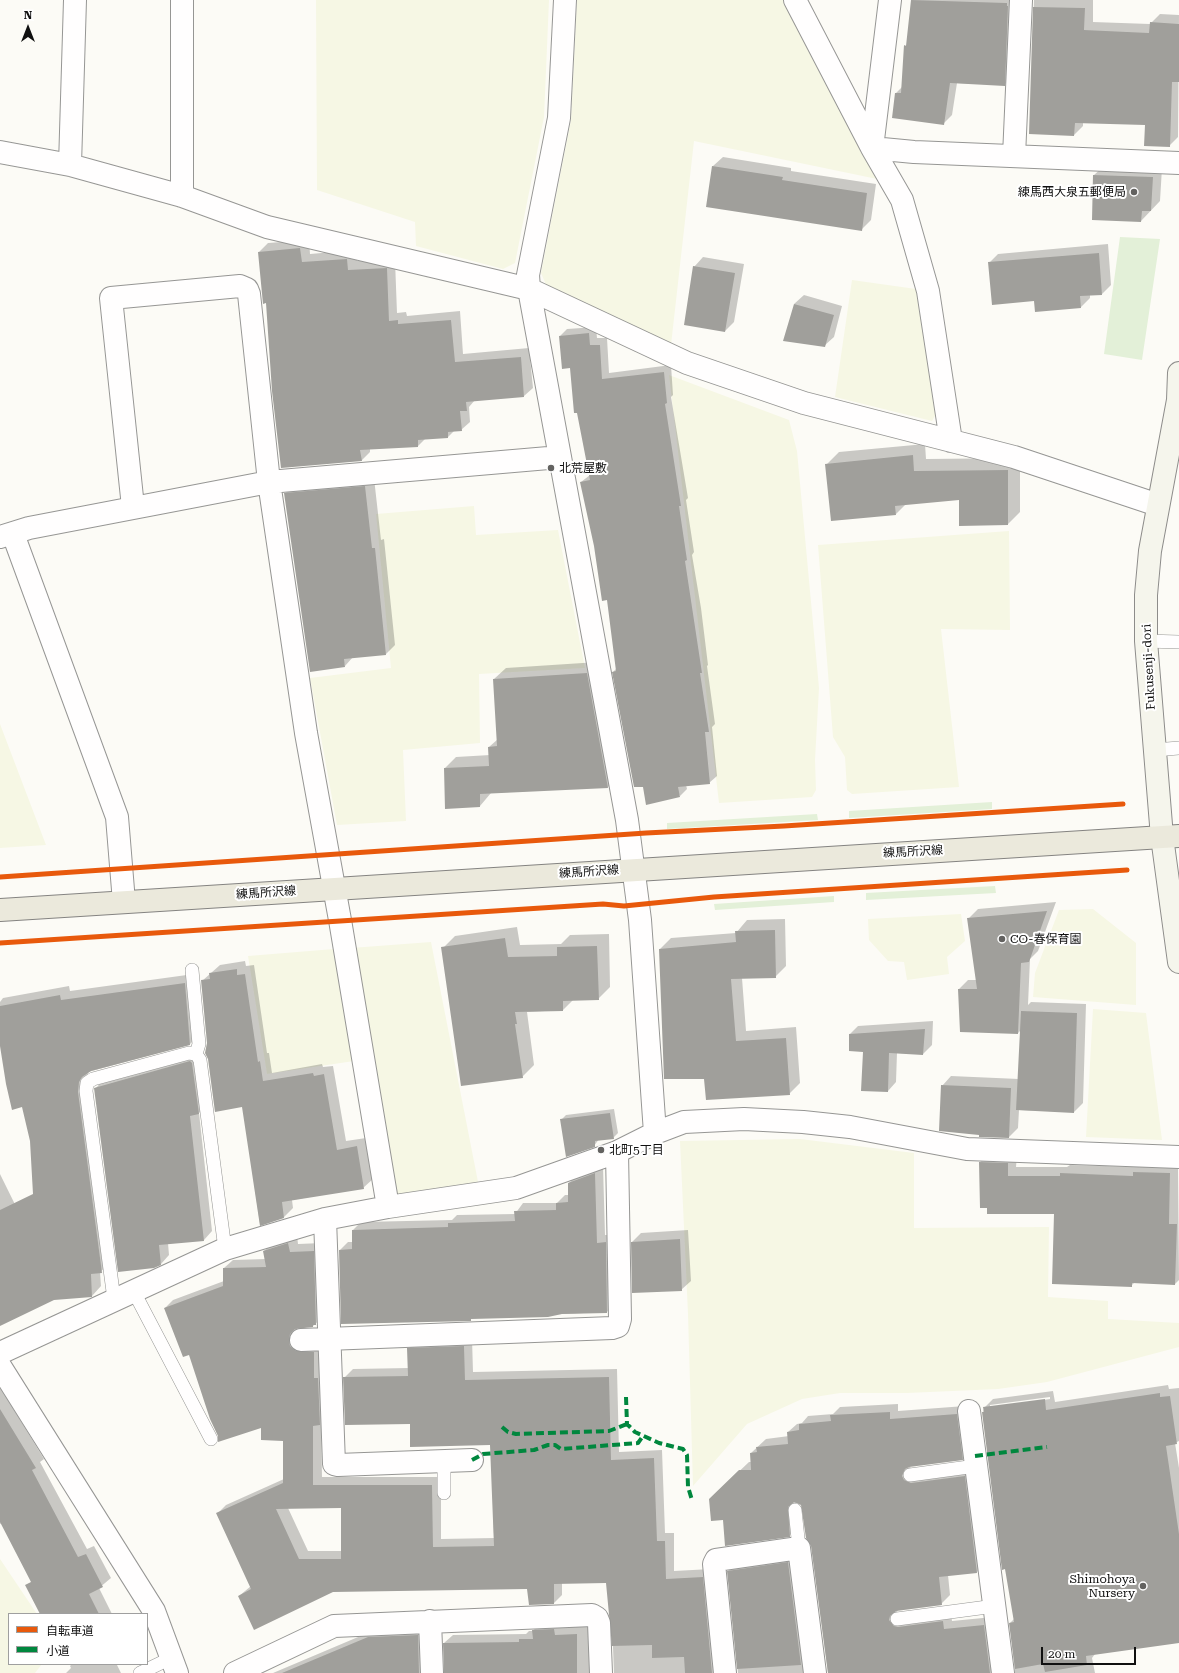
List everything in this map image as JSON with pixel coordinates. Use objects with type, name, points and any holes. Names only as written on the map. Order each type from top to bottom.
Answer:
[{"type":"main road","name":"練馬所沢線","points":[[0,910],[1171,836]]},
{"type":"street","points":[[70,165],[75,0]]},
{"type":"street","points":[[182,0],[182,196]]},
{"type":"street","points":[[565,0],[559,118],[528,275],[529,290],[627,820],[634,870],[655,1133]]},
{"type":"street","points":[[795,0],[872,148],[902,200],[928,290],[951,441]]},
{"type":"street","points":[[872,148],[890,0]]},
{"type":"street","points":[[1014,156],[1021,0]]},
{"type":"street","points":[[872,148],[914,152],[1179,163]]},
{"type":"street","points":[[0,152],[70,165],[182,196],[267,227],[529,290],[687,363],[804,403],[1014,457],[1158,506]]},
{"type":"street","points":[[133,506],[111,298],[240,286],[247,289],[250,302],[269,482],[306,733],[388,1207]]},
{"type":"street","name":"Fukusenji-dori","points":[[1179,373],[1178,400],[1147,572],[1146,641],[1155,750],[1171,836],[1179,962]]},
{"type":"street","points":[[124,902],[122,854],[117,817],[6,535],[29,528],[133,506],[269,482],[560,457]]},
{"type":"street","points":[[0,1353],[225,1249],[325,1219],[388,1207],[516,1188],[617,1152],[655,1133],[684,1122],[744,1120],[781,1121],[850,1127],[967,1149],[1179,1157]]},
{"type":"street","points":[[301,1340],[612,1328],[618,1326],[620,1318],[617,1152]]},
{"type":"street","points":[[325,1219],[334,1464],[472,1460]]},
{"type":"street","points":[[0,1366],[154,1611],[174,1666]]},
{"type":"street","points":[[969,1411],[1003,1673]]},
{"type":"street","points":[[725,1673],[714,1564],[716,1560],[799,1548],[816,1673]]},
{"type":"street","points":[[235,1673],[334,1626],[430,1621],[592,1616],[597,1618],[599,1623],[601,1673]]},
{"type":"street","points":[[430,1621],[432,1673]]},
{"type":"lane","points":[[1146,641],[1179,642]]},
{"type":"lane","points":[[1155,750],[1179,748]]},
{"type":"lane","points":[[192,970],[199,1044],[196,1054]]},
{"type":"lane","points":[[211,1439],[123,1295],[86,1091],[87,1084],[93,1079],[189,1053],[196,1054],[200,1060],[225,1249]]},
{"type":"lane","points":[[444,1461],[444,1493]]},
{"type":"lane","points":[[910,1475],[976,1466]]},
{"type":"lane","points":[[795,1510],[799,1548]]},
{"type":"lane","points":[[897,1619],[995,1606]]},
{"type":"lane","points":[[140,1673],[174,1666]]},
{"type":"green space","points":[[316,0],[549,0],[544,117],[515,263],[503,269],[416,246],[415,222],[317,190]]},
{"type":"green space","points":[[577,0],[783,0],[882,180],[694,141],[671,345],[547,287],[541,273],[571,120]]},
{"type":"green space","points":[[1120,237],[1160,239],[1142,360],[1104,354]]},
{"type":"green space","points":[[852,280],[916,289],[936,414],[932,421],[835,397]]},
{"type":"green space","points":[[669,375],[789,420],[797,451],[819,688],[815,760],[816,790],[812,797],[719,803]]},
{"type":"green space","points":[[474,506],[476,535],[558,530],[585,668],[479,674],[480,743],[403,750],[406,821],[337,825],[310,678],[391,668],[376,514]]},
{"type":"green space","points":[[1009,531],[1010,630],[941,629],[959,787],[852,794],[847,790],[845,757],[833,737],[818,545]]},
{"type":"green space","points":[[0,724],[46,845],[0,848]]},
{"type":"green space","points":[[992,802],[992,809],[849,818],[849,811]]},
{"type":"green space","points":[[817,814],[818,820],[667,829],[667,823]]},
{"type":"green space","points":[[995,886],[996,893],[866,900],[866,893]]},
{"type":"green space","points":[[834,896],[834,902],[715,910],[714,904]]},
{"type":"green space","points":[[1093,909],[1136,943],[1136,1005],[1033,997],[1035,973],[1059,910]]},
{"type":"green space","points":[[961,914],[965,941],[947,957],[949,974],[907,980],[904,962],[888,961],[869,940],[868,919]]},
{"type":"green space","points":[[431,942],[479,1187],[396,1196],[351,948]]},
{"type":"green space","points":[[334,949],[354,1061],[267,1074],[248,956]]},
{"type":"green space","points":[[1093,1009],[1146,1013],[1162,1140],[1086,1137]]},
{"type":"green space","points":[[800,1139],[914,1153],[914,1228],[1049,1227],[1048,1297],[1108,1301],[1108,1319],[1179,1323],[1179,1347],[1047,1382],[998,1389],[907,1393],[840,1393],[802,1399],[747,1424],[693,1486],[688,1314],[680,1141]]},
{"type":"green space","points":[[0,1559],[36,1613],[8,1613],[8,1665],[41,1665],[35,1673],[0,1673]]},
{"type":"building","points":[[911,0],[1007,3],[1008,6],[1005,86],[950,83],[944,125],[892,118],[895,93],[901,93],[904,45],[906,46]]},
{"type":"building","points":[[1033,7],[1085,8],[1084,30],[1149,33],[1150,22],[1179,24],[1179,82],[1172,82],[1170,147],[1144,146],[1145,125],[1075,123],[1074,136],[1029,134]]},
{"type":"building","points":[[712,166],[783,177],[782,180],[867,193],[862,231],[706,207]]},
{"type":"building","points":[[1093,175],[1153,177],[1151,211],[1142,211],[1141,222],[1092,220]]},
{"type":"building","points":[[300,248],[302,262],[347,259],[348,270],[387,268],[389,321],[398,320],[398,324],[451,320],[455,362],[521,357],[524,397],[466,402],[467,411],[460,411],[462,431],[448,432],[448,438],[418,440],[418,447],[360,450],[362,461],[281,468],[272,391],[266,303],[263,304],[258,252]]},
{"type":"building","points":[[1099,253],[1102,295],[1080,296],[1081,308],[1035,312],[1034,301],[992,305],[988,262]]},
{"type":"building","points":[[693,266],[735,273],[725,332],[684,325]]},
{"type":"building","points":[[794,304],[834,315],[825,347],[783,341]]},
{"type":"building","points":[[589,333],[590,345],[600,345],[602,379],[664,372],[667,403],[665,404],[681,506],[679,506],[687,560],[685,561],[702,673],[700,673],[709,732],[705,732],[710,784],[678,787],[680,797],[646,805],[643,787],[634,787],[612,672],[616,671],[607,600],[602,601],[594,546],[580,482],[590,480],[577,413],[574,413],[570,368],[562,369],[559,336]]},
{"type":"building","points":[[913,455],[914,471],[1008,470],[1008,525],[959,526],[959,500],[895,506],[896,515],[831,521],[825,464]]},
{"type":"building","points":[[365,486],[372,548],[375,548],[386,655],[344,659],[345,667],[310,672],[284,493]]},
{"type":"building","points":[[587,673],[608,788],[480,794],[480,807],[445,809],[444,768],[489,766],[488,747],[497,746],[493,679]]},
{"type":"building","points":[[1047,911],[1029,962],[1021,963],[1018,1034],[960,1032],[958,989],[977,989],[967,918]]},
{"type":"building","points":[[775,930],[776,978],[731,979],[736,1041],[786,1038],[790,1095],[706,1100],[704,1079],[664,1079],[659,949],[736,942],[735,931]]},
{"type":"building","points":[[505,938],[508,957],[557,956],[557,947],[597,946],[599,1000],[563,1001],[563,1011],[515,1012],[517,1024],[515,1024],[523,1078],[461,1086],[441,947]]},
{"type":"building","points":[[237,969],[237,975],[245,974],[258,1062],[260,1061],[263,1081],[313,1073],[314,1076],[324,1074],[337,1150],[357,1146],[364,1189],[282,1202],[284,1218],[260,1226],[242,1107],[215,1112],[208,1059],[205,1053],[207,1043],[201,980],[210,979],[209,973]]},
{"type":"building","points":[[185,983],[190,1045],[91,1071],[82,1077],[79,1082],[78,1092],[102,1273],[91,1274],[92,1297],[54,1300],[0,1326],[0,1210],[33,1194],[30,1141],[22,1107],[12,1110],[6,1084],[0,1046],[0,1006],[60,995],[61,1000]]},
{"type":"building","points":[[1021,1011],[1077,1013],[1074,1113],[1016,1110]]},
{"type":"building","points":[[925,1029],[923,1055],[889,1053],[888,1092],[861,1091],[863,1052],[849,1051],[849,1034]]},
{"type":"building","points":[[190,1061],[192,1063],[199,1114],[190,1116],[204,1241],[159,1245],[161,1265],[154,1268],[118,1272],[94,1088]]},
{"type":"building","points":[[941,1085],[1011,1088],[1009,1138],[979,1137],[979,1135],[939,1131]]},
{"type":"building","points":[[610,1113],[614,1139],[595,1141],[595,1147],[566,1157],[560,1119]]},
{"type":"building","points":[[979,1162],[1008,1163],[1008,1176],[1060,1176],[1060,1173],[1133,1176],[1133,1172],[1170,1173],[1169,1224],[1177,1224],[1175,1285],[1132,1283],[1132,1287],[1052,1284],[1054,1214],[987,1214],[987,1208],[980,1208]]},
{"type":"building","points":[[595,1173],[597,1243],[606,1242],[607,1313],[562,1314],[548,1317],[471,1319],[471,1321],[341,1324],[339,1250],[352,1249],[352,1230],[448,1227],[448,1223],[515,1221],[514,1211],[556,1210],[556,1203],[568,1202],[568,1183]]},
{"type":"building","points":[[680,1239],[682,1291],[632,1293],[631,1242]]},
{"type":"building","points":[[288,1243],[290,1252],[314,1251],[316,1325],[313,1325],[313,1327],[295,1329],[290,1334],[289,1340],[290,1346],[296,1351],[314,1352],[314,1378],[318,1378],[320,1425],[313,1426],[313,1485],[432,1485],[433,1547],[494,1546],[490,1445],[410,1447],[410,1424],[345,1425],[343,1377],[408,1376],[407,1348],[464,1346],[465,1380],[609,1377],[611,1460],[654,1458],[657,1541],[665,1541],[666,1579],[703,1577],[712,1673],[685,1673],[684,1657],[652,1658],[652,1645],[612,1646],[606,1583],[554,1584],[554,1604],[529,1605],[527,1589],[333,1592],[254,1630],[238,1596],[251,1589],[216,1513],[283,1483],[283,1441],[261,1440],[261,1428],[218,1442],[218,1436],[210,1419],[189,1355],[183,1357],[164,1308],[223,1286],[223,1268],[266,1267],[263,1251]],"holes":[[[341,1508],[341,1559],[299,1559],[276,1509]]]},
{"type":"building","points":[[1160,1393],[1160,1397],[1170,1396],[1177,1444],[1166,1446],[1179,1534],[1179,1643],[1086,1656],[1087,1665],[1045,1672],[1043,1664],[1015,1669],[1009,1623],[1014,1622],[1005,1569],[1002,1570],[982,1412],[984,1412],[983,1407],[1045,1399],[1046,1410]]},
{"type":"building","points":[[0,1409],[36,1468],[32,1470],[78,1557],[86,1554],[103,1587],[89,1594],[98,1613],[39,1613],[25,1585],[31,1582],[0,1522]]},
{"type":"building","points":[[890,1412],[890,1419],[957,1414],[963,1460],[909,1467],[905,1469],[902,1476],[904,1480],[911,1483],[965,1476],[977,1573],[939,1577],[942,1605],[896,1611],[890,1616],[889,1620],[894,1626],[898,1627],[943,1621],[944,1629],[984,1625],[990,1673],[828,1673],[811,1546],[806,1538],[801,1505],[794,1502],[788,1507],[790,1537],[725,1546],[723,1520],[711,1521],[709,1499],[739,1470],[751,1470],[750,1453],[757,1452],[756,1447],[788,1444],[787,1432],[799,1430],[799,1424],[831,1421],[830,1415]]},
{"type":"building","points":[[788,1562],[801,1665],[737,1669],[727,1571]]},
{"type":"building","points":[[554,1629],[555,1635],[577,1634],[577,1673],[444,1673],[443,1643],[519,1642],[519,1639],[533,1639],[532,1630]]},
{"type":"building","points":[[418,1635],[419,1673],[282,1673],[368,1637]]},
{"type":"marked path","points":[[626,1397],[627,1424],[635,1432],[659,1443],[683,1449],[687,1455],[688,1487],[692,1500]]},
{"type":"marked path","points":[[502,1427],[508,1432],[516,1434],[609,1431],[627,1424]]},
{"type":"marked path","points":[[472,1460],[483,1454],[534,1450],[548,1445],[555,1445],[561,1449],[638,1443],[643,1436]]},
{"type":"marked path","points":[[975,1456],[1047,1447]]},
{"type":"cycle path","points":[[0,877],[646,833],[784,826],[1123,804]]},
{"type":"cycle path","points":[[0,943],[603,904],[624,906],[714,897],[1127,870]]},
{"type":"place","name":"練馬西大泉五郵便局","points":[[1134,192]]},
{"type":"place","name":"北荒屋敷","points":[[551,468]]},
{"type":"place","name":"CO-春保育園","points":[[1002,939]]},
{"type":"place","name":"北町5丁目","points":[[601,1150]]},
{"type":"place","name":"Shimohoya Nursery","points":[[1143,1586]]}]
